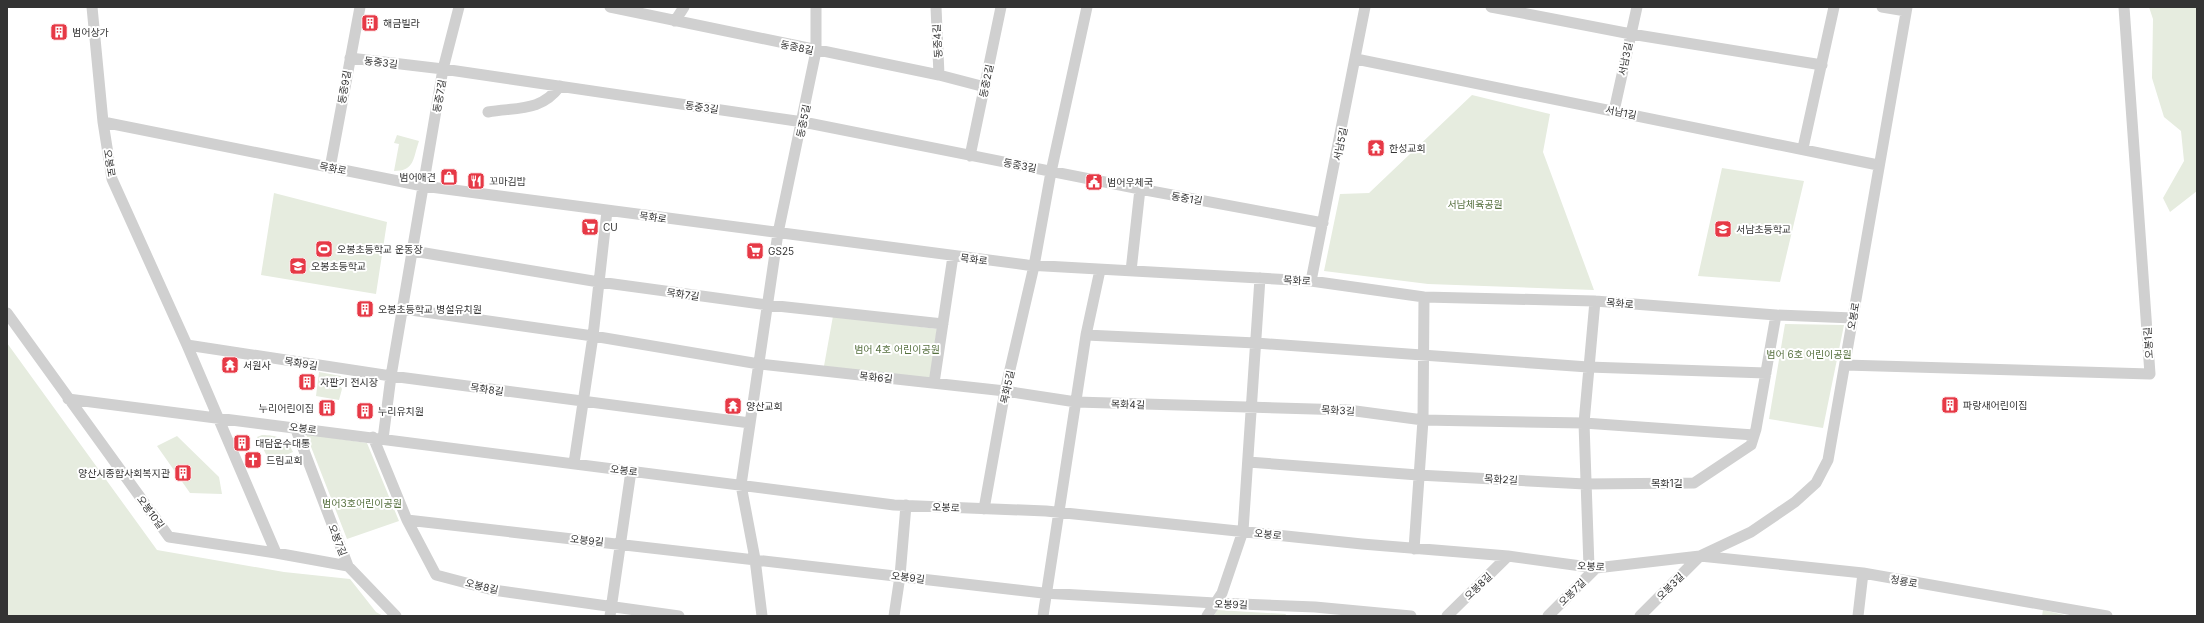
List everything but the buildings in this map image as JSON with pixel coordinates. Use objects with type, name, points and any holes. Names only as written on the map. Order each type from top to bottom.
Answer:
[{"type":"street","name":"오봉로","points":[[92,7],[103,122],[112,179],[188,345],[218,417]]},
{"type":"street","name":"동중9길","points":[[330,168],[360,7]]},
{"type":"street","name":"동중7길","points":[[423,186],[443,69],[459,7]]},
{"type":"street","name":"동중8길","points":[[610,7],[622,8],[675,21],[816,51],[939,75],[985,87]]},
{"type":"street","points":[[675,21],[684,7]]},
{"type":"street","name":"동중5길","points":[[778,234],[803,122],[816,51],[816,7]]},
{"type":"street","name":"동중4길","points":[[936,7],[939,75]]},
{"type":"street","name":"동중2길","points":[[970,156],[1001,7]]},
{"type":"street","points":[[1034,266],[1051,172],[1087,7]]},
{"type":"street","name":"서남5길","points":[[1311,281],[1366,7]]},
{"type":"street","points":[[1491,7],[1631,34],[1822,65]]},
{"type":"street","name":"서남3길","points":[[1614,111],[1636,7]]},
{"type":"street","points":[[1803,148],[1834,7]]},
{"type":"street","points":[[1882,7],[1906,9]]},
{"type":"street","name":"오봉1길","points":[[1845,365],[2150,374],[2124,7]]},
{"type":"street","name":"오봉로","points":[[68,399],[906,505],[1060,513],[1414,549],[1508,556],[1593,567],[1700,556],[1751,532],[1795,502],[1816,483],[1828,460],[1906,9]]},
{"type":"street","name":"동중3길","points":[[350,58],[443,69],[803,122],[1051,172]]},
{"type":"street","name":"서남1길","points":[[1356,59],[1803,148],[1878,165]]},
{"type":"street","points":[[488,112],[535,106],[551,98],[560,86]]},
{"type":"street","name":"목화로","points":[[103,122],[423,186],[778,234],[1034,266],[1311,281],[1424,297],[1595,301],[1776,315],[1853,318]]},
{"type":"street","name":"동중1길","points":[[1051,172],[1323,222]]},
{"type":"street","points":[[378,438],[404,309],[423,186]]},
{"type":"street","points":[[1131,271],[1140,189]]},
{"type":"street","points":[[574,463],[593,336],[607,211]]},
{"type":"street","points":[[762,616],[755,560],[741,485],[778,234]]},
{"type":"street","points":[[413,251],[599,282]]},
{"type":"street","points":[[934,384],[953,256]]},
{"type":"street","name":"목화5길","points":[[984,509],[1005,392],[1034,266]]},
{"type":"street","points":[[1043,616],[1048,593],[1086,335],[1100,270]]},
{"type":"street","points":[[1207,616],[1222,592],[1243,531],[1260,278]]},
{"type":"street","name":"목화7길","points":[[599,282],[768,305]]},
{"type":"street","points":[[1414,549],[1423,420],[1424,297]]},
{"type":"street","points":[[1593,567],[1585,484],[1584,423],[1595,301]]},
{"type":"street","points":[[768,305],[943,324]]},
{"type":"street","points":[[404,309],[593,336],[759,364]]},
{"type":"street","points":[[7,313],[68,399]]},
{"type":"street","name":"목화1길","points":[[1585,484],[1694,483],[1751,445],[1776,315]]},
{"type":"street","points":[[1086,335],[1256,343],[1588,367],[1766,373]]},
{"type":"street","name":"목화9길","points":[[188,345],[391,376]]},
{"type":"street","name":"목화6길","points":[[759,364],[1005,392]]},
{"type":"street","name":"목화8길","points":[[391,376],[583,402]]},
{"type":"street","name":"목화4길","points":[[1005,392],[1076,402],[1252,407]]},
{"type":"street","name":"오봉10길","points":[[68,399],[169,537],[276,553],[348,566]]},
{"type":"street","points":[[583,402],[750,423]]},
{"type":"street","name":"목화3길","points":[[1252,407],[1348,410],[1423,420]]},
{"type":"street","points":[[218,417],[276,553]]},
{"type":"street","points":[[1423,420],[1584,423],[1754,435]]},
{"type":"street","name":"오봉7길","points":[[295,427],[348,566],[396,616]]},
{"type":"street","name":"오봉8길","points":[[378,438],[407,520],[436,575],[493,590],[610,611],[679,616]]},
{"type":"street","points":[[1248,462],[1418,475]]},
{"type":"street","points":[[610,611],[631,471]]},
{"type":"street","name":"목화2길","points":[[1418,475],[1585,484]]},
{"type":"street","points":[[894,616],[900,576],[906,505]]},
{"type":"street","name":"오봉9길","points":[[407,520],[1048,593],[1215,603],[1315,607],[1411,616]]},
{"type":"street","name":"오봉8길","points":[[1447,616],[1508,556]]},
{"type":"street","name":"청룡로","points":[[1700,556],[1862,574],[2107,616]]},
{"type":"street","name":"오봉3길","points":[[1640,616],[1700,556]]},
{"type":"street","name":"오봉7길","points":[[1548,616],[1593,567]]},
{"type":"street","points":[[1858,616],[1862,574]]},
{"type":"green space","points":[[2149,7],[2197,7],[2197,191],[2170,212],[2163,198],[2184,161],[2181,131],[2164,117],[2152,78],[2153,19]]},
{"type":"green space","name":"서남체육공원","points":[[1472,95],[1550,114],[1543,152],[1594,290],[1428,284],[1324,271],[1340,194],[1369,193]]},
{"type":"green space","points":[[397,135],[419,141],[410,166],[406,169],[394,171],[399,144],[394,143]]},
{"type":"green space","points":[[1722,168],[1804,181],[1780,282],[1698,276]]},
{"type":"green space","name":"오봉초등학교 운동장","points":[[274,193],[387,222],[376,294],[261,275]]},
{"type":"green space","name":"범어 4호 어린이공원","points":[[833,316],[937,329],[930,379],[824,366]]},
{"type":"green space","name":"범어 6호 어린이공원","points":[[1785,324],[1844,325],[1823,428],[1769,419]]},
{"type":"green space","points":[[7,343],[157,550],[284,572],[350,579],[376,612],[383,616],[7,616]]},
{"type":"green space","points":[[319,372],[341,376],[340,385],[342,389],[339,400],[316,396]]},
{"type":"green space","name":"범어3호어린이공원","points":[[306,434],[367,443],[399,521],[347,539]]},
{"type":"green space","points":[[262,435],[272,436],[284,440],[291,447],[293,452],[270,462],[257,437]]},
{"type":"green space","points":[[177,436],[219,477],[222,494],[190,493],[157,446]]},
{"type":"green space","points":[[1217,610],[1286,614],[1285,616],[1214,616]]},
{"type":"green space","points":[[2043,610],[2069,616],[2042,616]]},
{"type":"place","name":"해금빌라","points":[[370,23]]},
{"type":"place","name":"범어상가","points":[[59,32]]},
{"type":"place","name":"한성교회","points":[[1376,148]]},
{"type":"place","name":"범어애견","points":[[449,177]]},
{"type":"place","name":"꼬마김밥","points":[[476,181]]},
{"type":"place","name":"범어우체국","points":[[1094,182]]},
{"type":"place","name":"CU","points":[[590,227]]},
{"type":"place","name":"서남초등학교","points":[[1723,229]]},
{"type":"place","name":"오봉초등학교 운동장","points":[[324,249]]},
{"type":"place","name":"GS25","points":[[755,251]]},
{"type":"place","name":"오봉초등학교","points":[[298,266]]},
{"type":"place","name":"오봉초등학교 병설유치원","points":[[365,309]]},
{"type":"place","name":"서원사","points":[[230,365]]},
{"type":"place","name":"자판기 전시장","points":[[307,382]]},
{"type":"place","name":"파랑새어린이집","points":[[1950,405]]},
{"type":"place","name":"양산교회","points":[[733,406]]},
{"type":"place","name":"누리어린이집","points":[[327,408]]},
{"type":"place","name":"누리유치원","points":[[365,411]]},
{"type":"place","name":"대담운수대통","points":[[242,443]]},
{"type":"place","name":"드림교회","points":[[253,460]]},
{"type":"place","name":"양산시종합사회복지관","points":[[183,473]]}]
